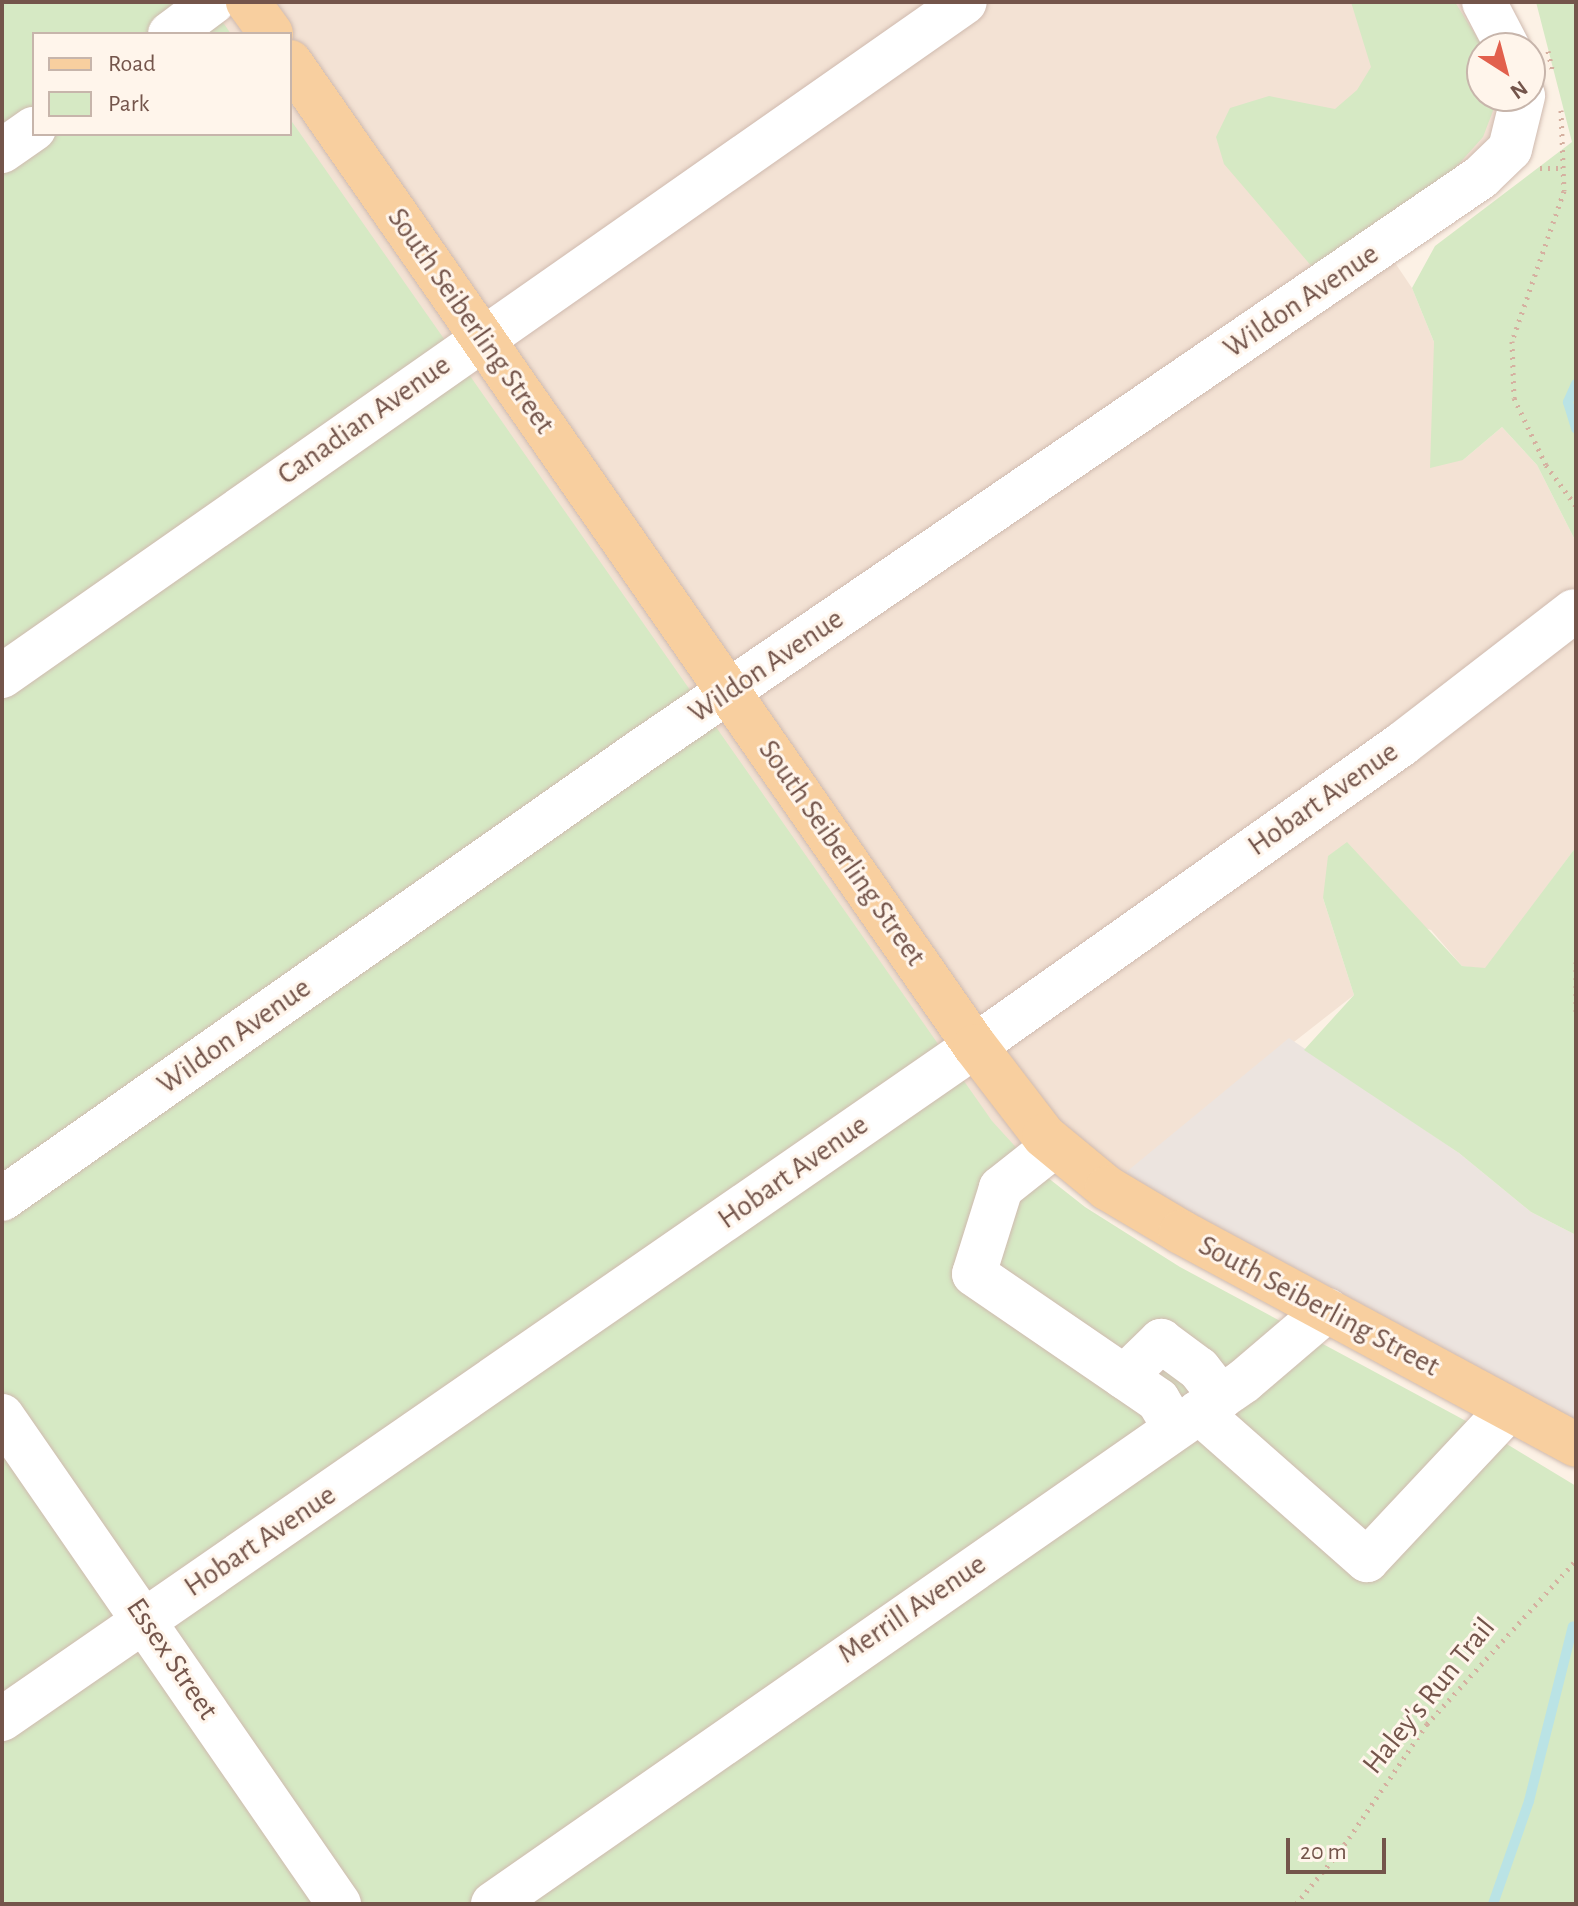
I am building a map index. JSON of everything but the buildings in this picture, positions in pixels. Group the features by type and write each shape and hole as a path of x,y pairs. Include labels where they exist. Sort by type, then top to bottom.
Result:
{"main road":[{"path":"248,2 270,32"},
{"name":"South Seiberling Street","path":"292,65 975,1046 1054,1146 1119,1195 1576,1445"}],"street":[{"path":"173,32 213,2"},
{"name":"Canadian Avenue","path":"2,676 965,2"},
{"path":"1484,2 1500,32"},
{"name":"Wildon Avenue","path":"2,1199 730,691 1481,177 1510,149 1520,112"},
{"path":"2,151 32,130"},
{"name":"Hobart Avenue","path":"2,1719 975,1046 1402,744 1574,611"},
{"path":"1054,1146 1001,1188 974,1274 1124,1377 1161,1341 1199,1369 1198,1412 1367,1560 1509,1409"},
{"name":"Merrill Avenue","path":"493,1904 1198,1412 1327,1310"},
{"name":"Essex Street","path":"2,1416 146,1618 339,1904"}],"path":[{"path":"1564,191 1512,341 1514,398 1546,465 1576,506"},
{"path":"1576,962 1576,1015"},
{"name":"Haley's Run Trail","path":"1296,1904 1340,1851 1427,1724 1576,1560"}],"shaded area":[{"path":"2,2 1484,2 1500,32 1466,32 1466,112 1520,112 1517,126 1383,245 1412,288 1434,342 1463,460 1502,427 1537,465 1576,542 1576,847 1486,969 1462,966 1431,930 1323,898 1354,995 1107,1188 1045,1136 2,1904"},
{"path":"1289,1038 1459,1153 1531,1212 1576,1235 1576,1428 1119,1178"}],"green space":[{"path":"2,2 209,2 230,32 32,32 32,136 292,136 292,122 992,1121 1033,1166 1085,1207 1180,1267 1492,1435 1576,1486 1576,1904 2,1904"},
{"path":"1351,2 1455,2 1474,32 1466,32 1466,112 1493,112 1483,137 1448,176 1313,268 1224,164 1216,137 1230,108 1269,96 1335,109 1357,90 1371,67"},
{"path":"1536,2 1576,2 1576,542 1537,465 1502,427 1463,460 1430,468 1434,342 1412,288 1435,246 1572,142"},
{"path":"1347,842 1462,966 1485,968 1576,847 1576,1235 1531,1212 1459,1153 1304,1050 1354,995 1323,898 1328,856"}],"waterway":[{"path":"1576,384 1568,402 1576,429"},
{"path":"1493,1904 1529,1801 1573,1626"}]}
